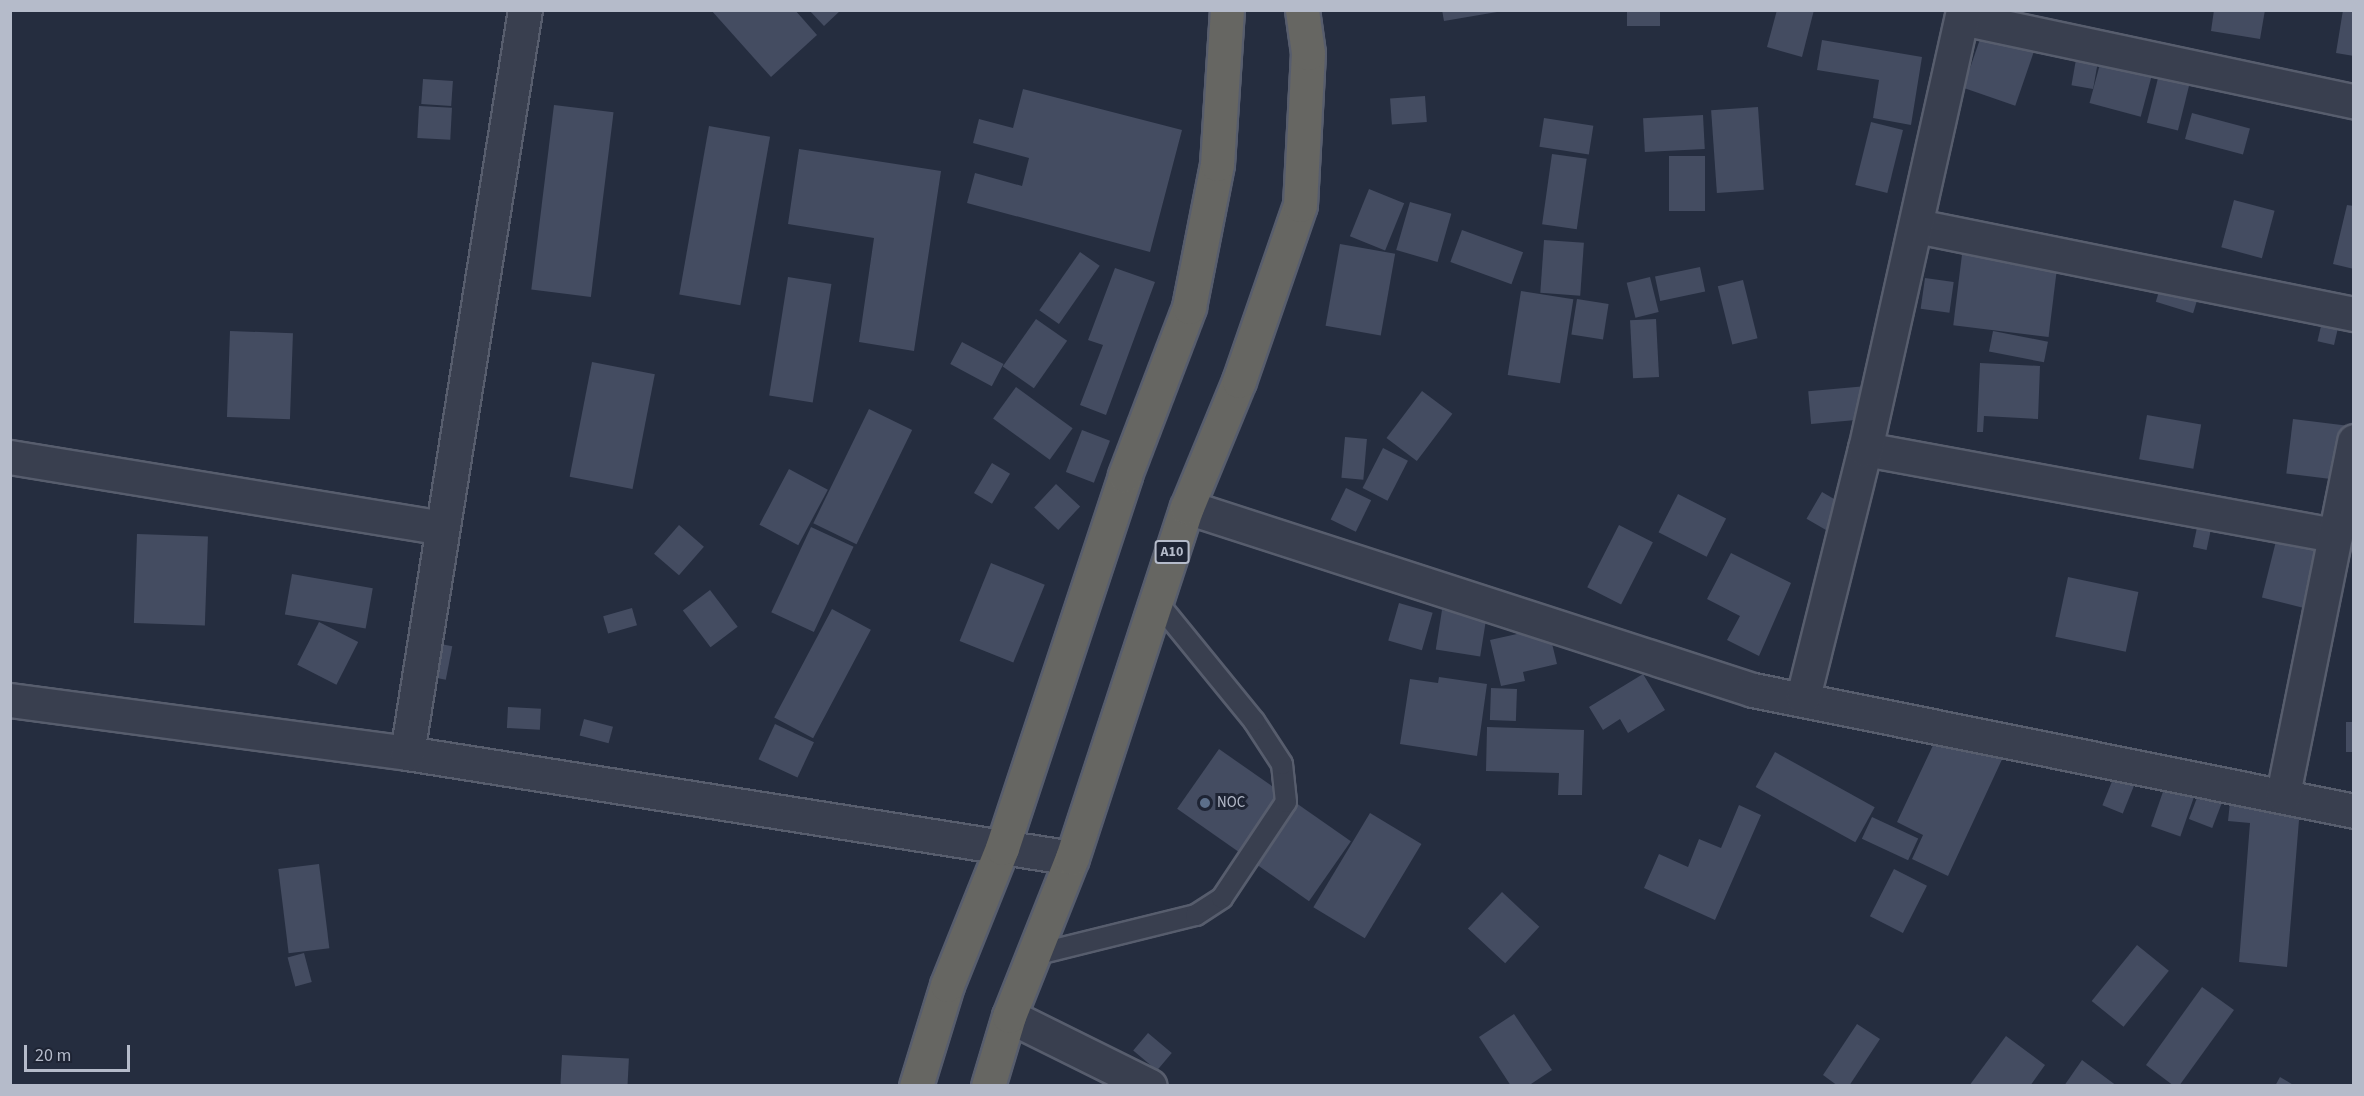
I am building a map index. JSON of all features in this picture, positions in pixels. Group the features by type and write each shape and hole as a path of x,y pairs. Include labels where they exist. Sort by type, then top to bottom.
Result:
{"highway":[{"path":"916,1086 947,985 1002,848 1125,475 1189,307 1217,164 1227,10"},
{"name":"A10","path":"988,1086 1009,1017 1072,858 1187,507 1239,381 1300,205 1308,52 1302,10"}],"street":[{"path":"407,753 525,10"},
{"path":"1803,697 1917,226 1962,14 2354,101"},
{"path":"1917,226 2354,314"},
{"path":"2283,794 2340,546 2354,441"},
{"path":"1865,448 2340,546"},
{"path":"10,457 442,528"},
{"path":"1187,507 1753,690 1803,697 2283,794 2354,811"},
{"path":"10,700 407,753 1072,858"},
{"path":"1009,1017 1150,1086"}],"lane":[{"path":"1034,955 1196,915 1222,898 1286,802 1282,764 1254,721 1156,601"}],"building":[{"path":"711,10 795,10 817,35 771,77"},
{"path":"809,10 841,10 824,26"},
{"path":"1442,10 1497,10 1497,12 1444,21"},
{"path":"1627,10 1660,10 1660,26 1627,26"},
{"path":"1777,10 1814,10 1802,57 1767,47"},
{"path":"2214,10 2265,10 2260,39 2211,31"},
{"path":"2343,10 2354,10 2354,56 2336,53"},
{"path":"1988,16 2040,34 2015,106 1963,88"},
{"path":"2081,31 2103,35 2093,89 2071,85"},
{"path":"1822,40 1922,57 1911,125 1873,118 1879,80 1817,70"},
{"path":"2166,46 2197,54 2178,130 2147,123"},
{"path":"2104,49 2155,63 2141,117 2090,103"},
{"path":"423,79 453,81 451,106 421,104"},
{"path":"1023,89 1182,130 1150,252 967,203 975,173 1022,186 1029,158 973,143 979,119 1013,128"},
{"path":"1425,96 1427,122 1392,124 1390,98"},
{"path":"554,105 614,112 591,297 531,290"},
{"path":"419,106 452,108 450,140 417,138"},
{"path":"1758,107 1764,190 1717,193 1711,110"},
{"path":"2192,113 2250,129 2243,155 2185,139"},
{"path":"1703,115 1705,149 1645,152 1643,118"},
{"path":"1544,118 1593,126 1589,154 1539,147"},
{"path":"1871,122 1903,130 1887,193 1855,185"},
{"path":"709,126 770,137 740,305 679,294"},
{"path":"799,149 941,171 914,351 859,342 874,238 788,224"},
{"path":"1552,154 1587,159 1577,229 1542,224"},
{"path":"1669,156 1705,156 1705,211 1669,211"},
{"path":"1369,189 1404,203 1385,251 1350,236"},
{"path":"2234,200 2275,211 2262,258 2221,247"},
{"path":"1410,202 1451,214 1438,262 1396,250"},
{"path":"2347,205 2354,206 2354,269 2333,264"},
{"path":"1462,230 1523,252 1511,284 1450,262"},
{"path":"1964,238 2059,250 2049,337 1953,325"},
{"path":"1544,240 1584,243 1580,296 1540,293"},
{"path":"1340,244 1395,254 1381,335 1326,326"},
{"path":"1080,252 1100,266 1059,324 1039,310"},
{"path":"1700,267 1705,291 1660,301 1655,277"},
{"path":"1115,268 1155,282 1106,415 1080,405 1103,345 1088,340"},
{"path":"2164,275 2201,286 2193,313 2156,302"},
{"path":"788,277 831,284 813,402 769,396"},
{"path":"1650,277 1659,312 1635,318 1627,283"},
{"path":"1925,278 1954,282 1949,313 1921,309"},
{"path":"1743,280 1758,338 1732,345 1718,286"},
{"path":"1521,291 1573,299 1560,383 1508,375"},
{"path":"1577,299 1609,304 1603,340 1571,335"},
{"path":"2324,313 2341,317 2334,345 2317,341"},
{"path":"1036,319 1067,341 1034,388 1003,367"},
{"path":"1656,319 1659,377 1633,378 1630,320"},
{"path":"230,331 293,333 290,419 227,417"},
{"path":"1993,331 2048,342 2044,362 1989,352"},
{"path":"962,342 1003,364 992,386 950,364"},
{"path":"592,362 655,374 632,489 570,477"},
{"path":"1980,363 2040,366 2038,419 1984,416 1983,432 1977,432"},
{"path":"1867,386 1870,419 1811,424 1808,391"},
{"path":"1016,387 1073,428 1050,460 993,419"},
{"path":"1422,391 1452,414 1417,461 1386,438"},
{"path":"869,409 912,430 856,544 813,523"},
{"path":"2147,415 2201,425 2193,469 2139,459"},
{"path":"2293,419 2348,426 2341,480 2286,474"},
{"path":"1082,430 1110,441 1094,483 1066,472"},
{"path":"1345,437 1367,439 1363,480 1341,478"},
{"path":"1383,448 1408,461 1388,501 1363,488"},
{"path":"992,463 1010,474 992,504 974,493"},
{"path":"789,469 828,490 798,545 759,525"},
{"path":"1056,484 1080,507 1058,530 1034,507"},
{"path":"1346,488 1371,500 1356,532 1331,519"},
{"path":"1822,492 1846,506 1831,533 1806,519"},
{"path":"1678,494 1726,519 1707,557 1658,532"},
{"path":"2202,504 2216,507 2207,550 2193,547"},
{"path":"2282,517 2352,534 2332,615 2262,598"},
{"path":"679,525 704,547 679,575 654,554"},
{"path":"1619,525 1653,542 1621,605 1587,587"},
{"path":"811,527 854,547 814,632 771,612"},
{"path":"137,534 208,536 205,625 134,623"},
{"path":"1731,553 1791,583 1759,656 1727,640 1740,616 1707,599"},
{"path":"991,563 1045,585 1013,663 960,641"},
{"path":"292,574 373,588 366,629 285,614"},
{"path":"2068,577 2138,592 2126,652 2055,637"},
{"path":"710,590 738,627 711,647 683,610"},
{"path":"1399,603 1433,613 1422,650 1388,640"},
{"path":"632,608 637,625 608,634 603,616"},
{"path":"832,609 871,630 813,738 774,718"},
{"path":"1442,610 1486,617 1480,657 1436,650"},
{"path":"319,622 358,642 336,685 297,665"},
{"path":"1548,627 1557,664 1523,672 1525,681 1501,686 1490,640"},
{"path":"415,639 452,646 446,680 409,672"},
{"path":"1643,674 1665,710 1628,733 1620,719 1603,730 1589,707"},
{"path":"1439,677 1487,684 1477,756 1400,744 1410,679 1438,683"},
{"path":"1491,688 1517,689 1516,721 1490,720"},
{"path":"508,707 541,709 540,730 507,728"},
{"path":"584,719 613,727 609,743 580,735"},
{"path":"2346,722 2354,722 2354,752 2346,752"},
{"path":"775,724 814,742 797,778 759,759"},
{"path":"1943,724 2005,753 1948,876 1912,859 1923,835 1897,822"},
{"path":"1487,727 1584,730 1582,795 1558,795 1559,773 1486,771"},
{"path":"1219,749 1351,841 1309,901 1177,809"},
{"path":"1775,752 1875,807 1855,842 1756,787"},
{"path":"2117,769 2137,777 2123,813 2102,805"},
{"path":"2167,780 2196,790 2180,836 2151,826"},
{"path":"2200,790 2223,799 2212,828 2189,819"},
{"path":"2230,802 2300,808 2287,967 2239,962 2250,823 2228,821"},
{"path":"1739,805 1761,815 1715,920 1644,888 1659,854 1688,867 1699,839 1721,848"},
{"path":"1370,813 1421,844 1365,938 1313,907"},
{"path":"1872,817 1918,839 1908,860 1862,839"},
{"path":"319,864 329,948 289,953 278,869"},
{"path":"1894,869 1927,886 1903,933 1870,916"},
{"path":"1502,892 1539,927 1505,963 1468,929"},
{"path":"2137,945 2169,971 2124,1027 2092,1001"},
{"path":"304,953 312,982 295,986 288,957"},
{"path":"2202,987 2234,1010 2179,1086 2174,1086 2146,1065"},
{"path":"1514,1014 1552,1070 1528,1086 1511,1086 1479,1037"},
{"path":"1857,1024 1880,1039 1849,1086 1838,1086 1823,1075"},
{"path":"1148,1033 1172,1053 1157,1071 1133,1051"},
{"path":"2006,1036 2045,1065 2030,1086 1969,1086"},
{"path":"562,1055 629,1059 627,1086 560,1086"},
{"path":"2082,1060 2117,1086 2064,1086"},
{"path":"2280,1077 2295,1086 2275,1086"}],"place":[{"name":"NOC","path":"1205,803"}]}
